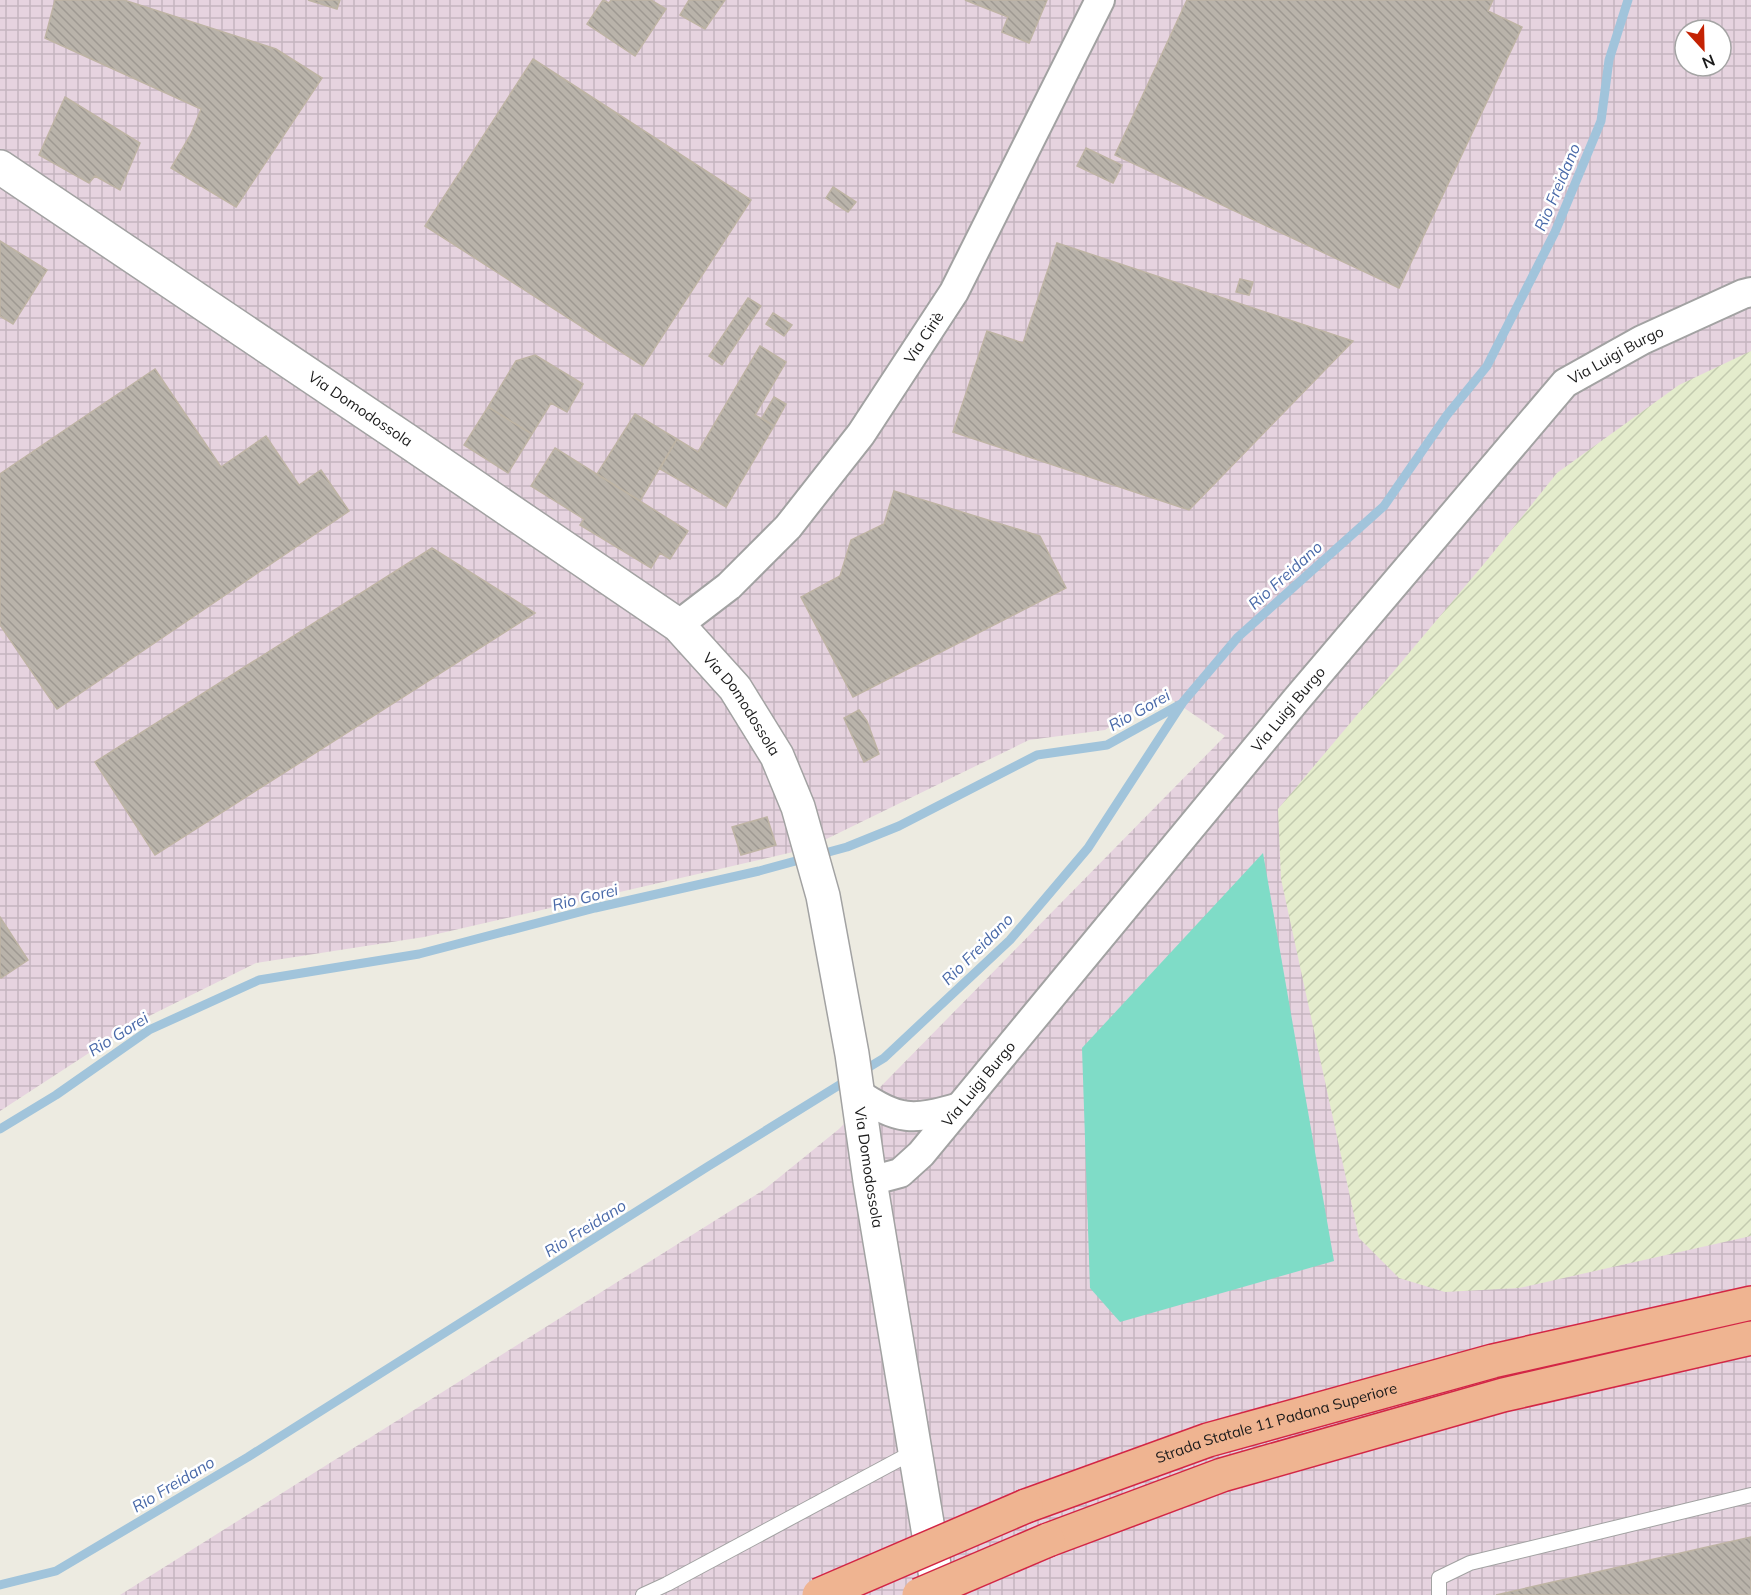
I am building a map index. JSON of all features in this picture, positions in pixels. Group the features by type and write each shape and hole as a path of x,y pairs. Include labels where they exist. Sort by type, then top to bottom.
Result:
{"highway":[{"name":"Strada Statale 11 Padana Superiore","path":"819,1595 1026,1506 1208,1440 1493,1361 1751,1303"},
{"path":"919,1595 1048,1540 1222,1475 1503,1395 1751,1338"}],"street":[{"name":"Via Ciriè","path":"678,625 729,586 788,527 861,434 954,292 1100,0"},
{"name":"Via Domodossola","path":"0,167 400,435 678,625 735,688 777,756 798,807 820,881 852,1054 870,1181 939,1595"},
{"name":"Via Luigi Burgo","path":"870,1181 900,1173 911,1164 1296,700 1566,383 1642,340 1751,292"},
{"path":"857,1090 885,1111 903,1117 929,1116 960,1107"}],"lane":[{"path":"643,1595 915,1451"},
{"path":"1439,1595 1439,1578 1470,1563 1751,1495"},
{"path":"651,1595 667,1584"}],"shaded area":[{"path":"0,0 1751,0 1751,1595 120,1595 765,1189 839,1129 1225,736 1161,692 1105,730 1029,740 806,849 424,937 256,963 135,1023 0,1111"},
{"path":"1263,853 1334,1261 1120,1322 1090,1288 1082,1048"}],"green space":[{"path":"1751,351 1751,1236 1519,1288 1445,1292 1399,1278 1359,1238 1281,879 1278,809 1488,559 1557,473 1679,385"}],"building":[{"path":"55,0 124,0 276,49 322,78 236,207 171,168 191,134 201,109 45,38"},
{"path":"308,0 340,0 337,9"},
{"path":"603,0 609,3 611,0 651,0 666,9 635,56 587,24"},
{"path":"689,0 725,0 705,29 680,15"},
{"path":"965,0 1047,0 1029,43 1002,32 1008,17"},
{"path":"1187,0 1493,0 1488,11 1522,27 1399,288 1115,155"},
{"path":"533,59 751,200 643,366 425,226"},
{"path":"65,97 140,143 120,190 95,176 89,183 39,155"},
{"path":"1086,148 1122,165 1113,183 1077,166"},
{"path":"833,187 856,202 848,212 826,198"},
{"path":"0,241 47,270 13,324 0,316"},
{"path":"1057,243 1353,341 1189,510 953,432 987,331 1023,343"},
{"path":"1240,279 1253,282 1249,295 1236,292"},
{"path":"748,298 761,306 722,365 709,356"},
{"path":"773,313 792,325 784,336 766,324"},
{"path":"760,346 786,362 755,415 774,426 726,507 660,469 677,439 698,452"},
{"path":"535,355 583,384 567,412 551,403 532,434 488,407 516,361"},
{"path":"155,369 221,467 266,436 299,485 321,470 349,511 57,709 0,625 0,474"},
{"path":"774,397 786,404 774,426 762,418"},
{"path":"488,407 532,434 508,473 464,445"},
{"path":"635,414 677,439 640,501 597,474"},
{"path":"555,448 688,531 670,559 660,553 651,568 580,525 584,519 531,486"},
{"path":"894,491 1040,536 1066,588 853,697 801,597 840,576 851,540 884,524"},
{"path":"432,548 535,613 155,855 95,762"},
{"path":"859,710 867,721 879,754 864,762 844,718"},
{"path":"767,817 776,845 741,855 732,827"},
{"path":"0,917 28,960 1,978 0,977"},
{"path":"1751,1537 1751,1595 1496,1595"}],"waterway":[{"name":"Rio Freidano","path":"861,1072 884,1058 1010,940 1088,848 1183,702 1238,637 1384,506 1447,415 1487,366 1555,232 1601,121 1609,60 1628,0"},
{"name":"Rio Gorei","path":"0,1129 56,1095 149,1030 259,980 419,954 595,908 759,871 847,847 899,826 1037,755 1107,745 1181,704"},
{"name":"Rio Freidano","path":"0,1585 56,1571 248,1457 849,1079"}]}
